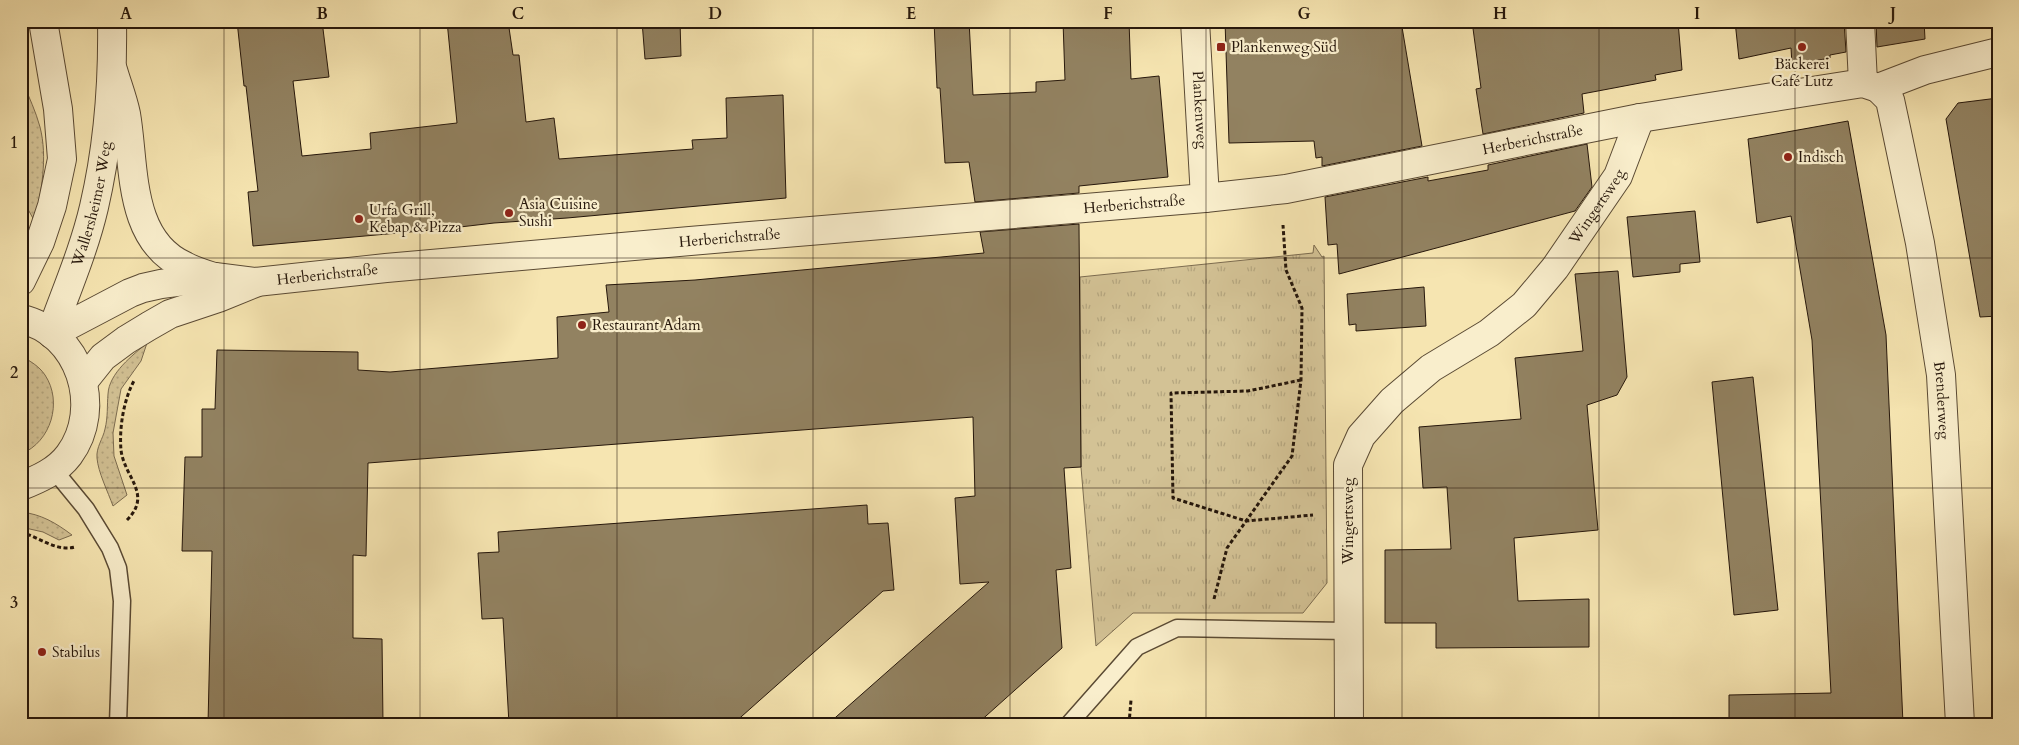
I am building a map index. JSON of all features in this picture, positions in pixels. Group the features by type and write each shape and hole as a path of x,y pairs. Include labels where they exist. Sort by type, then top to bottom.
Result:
{"street":[{"path":"21,281 40,242 52,206 62,159 58,109 43,21"},
{"name":"Wallersheimer Weg","path":"51,334 80,256 94,207 104,158 113,70 112,21"},
{"name":"Plankenweg","path":"1195,21 1205,198"},
{"path":"1860,21 1870,85"},
{"name":"Herberichstraße","path":"51,334 144,288 161,284 215,278 256,282 386,268 1205,198 1282,189 1640,118 1870,85 1998,52"},
{"name":"Wallersheimer Weg","path":"113,70 126,113 136,198 142,217 162,249 183,266 215,278"},
{"name":"Brenderweg","path":"1870,85 1890,100 1920,244 1941,375 1960,724"},
{"name":"Wingertsweg","path":"1349,724 1348,465 1361,436 1392,401 1431,368 1489,333 1524,305 1555,268 1618,176 1640,118"},
{"name":"Herberichstraße","path":"83,382 104,358 126,340 149,326 170,314 218,298 256,282"},
{"path":"21,319 29,321 51,334 67,348 76,363 83,382 86,407 81,434 69,456 54,470 21,486"}],"lane":[{"path":"54,470 86,509 110,548 121,581 118,724"},
{"path":"1069,724 1137,647 1177,628 1348,631"}],"path":[{"path":"1206,629 1227,548 1292,456 1301,380 1302,308 1286,270 1282,189"},
{"path":"1301,380 1248,391 1172,393 1173,498 1246,521 1307,516 1349,506"}],"green space":[{"path":"23,83 38,121 42,139 44,163 35,222 24,202 28,158"},
{"path":"1314,245 1322,257 1324,256 1327,583 1303,613 1133,613 1096,646 1081,467 1080,277 1313,253"},
{"path":"147,343 141,361 121,389 113,433 114,456 127,495 113,506 101,476 97,458 106,425 109,386 123,365"},
{"path":"21,356 37,366 45,375 53,397 53,409 47,431 31,448 21,454"},
{"path":"21,512 48,520 72,535 59,540 43,532 21,527"}],"building":[{"path":"237,21 322,21 329,77 293,81 302,156 371,149 370,133 457,123 447,21 508,21 513,55 519,55 526,122 554,118 559,159 693,149 692,140 727,138 726,98 783,95 786,198 253,246 248,192 258,191"},
{"path":"642,21 680,21 681,56 645,59"},
{"path":"934,21 969,21 973,95 1036,92 1036,82 1065,80 1063,21 1129,21 1131,79 1159,76 1168,177 1079,186 1079,193 975,202 969,162 945,163 940,88 937,88"},
{"path":"1225,21 1401,21 1422,146 1322,166 1322,157 1316,158 1314,141 1229,143"},
{"path":"1472,21 1560,21 1560,26 1596,21 1678,21 1682,70 1655,75 1656,80 1582,94 1584,113 1483,134 1476,89 1481,88"},
{"path":"1735,21 1844,21 1846,52 1830,55 1830,58 1792,65 1791,48 1739,59"},
{"path":"1876,21 1924,21 1925,39 1877,47"},
{"path":"1998,98 1998,316 1980,317 1946,119 1958,103"},
{"path":"1848,121 1886,335 1903,724 1729,724 1729,695 1831,693 1812,340 1791,216 1757,223 1748,139"},
{"path":"1587,144 1592,187 1575,211 1339,274 1337,244 1328,245 1325,197 1428,177 1428,181 1488,170 1488,165"},
{"path":"1695,211 1700,262 1680,264 1680,272 1633,277 1627,217"},
{"path":"1079,224 1081,467 1064,468 1071,568 1056,570 1062,648 977,724 828,724 989,582 960,584 955,498 975,496 973,417 368,463 366,556 353,555 353,638 382,639 383,724 208,724 212,551 182,551 185,457 202,457 202,409 215,409 217,350 358,352 358,370 390,372 558,358 557,317 609,312 606,285 695,280 984,253 980,232"},
{"path":"1618,271 1627,377 1617,395 1587,405 1598,530 1514,538 1518,601 1589,599 1589,647 1436,648 1436,623 1385,623 1385,550 1451,549 1447,487 1423,488 1419,427 1521,419 1515,358 1583,351 1575,274"},
{"path":"1424,287 1426,326 1356,331 1356,324 1349,325 1347,294"},
{"path":"1753,377 1778,610 1734,615 1712,382"},
{"path":"867,505 868,524 888,523 894,590 883,591 733,724 509,724 503,618 482,619 478,553 499,552 498,532"}],"place":[{"name":"Plankenweg Süd","path":"1221,47"},
{"name":"Bäckerei Café Lutz","path":"1802,47"},
{"name":"Indisch","path":"1788,157"},
{"name":"Asia Cuisine Sushi","path":"509,213"},
{"name":"Urfa Grill, Kebap & Pizza","path":"359,219"},
{"name":"Restaurant Adam","path":"582,325"},
{"name":"Stabilus","path":"42,652"}]}
